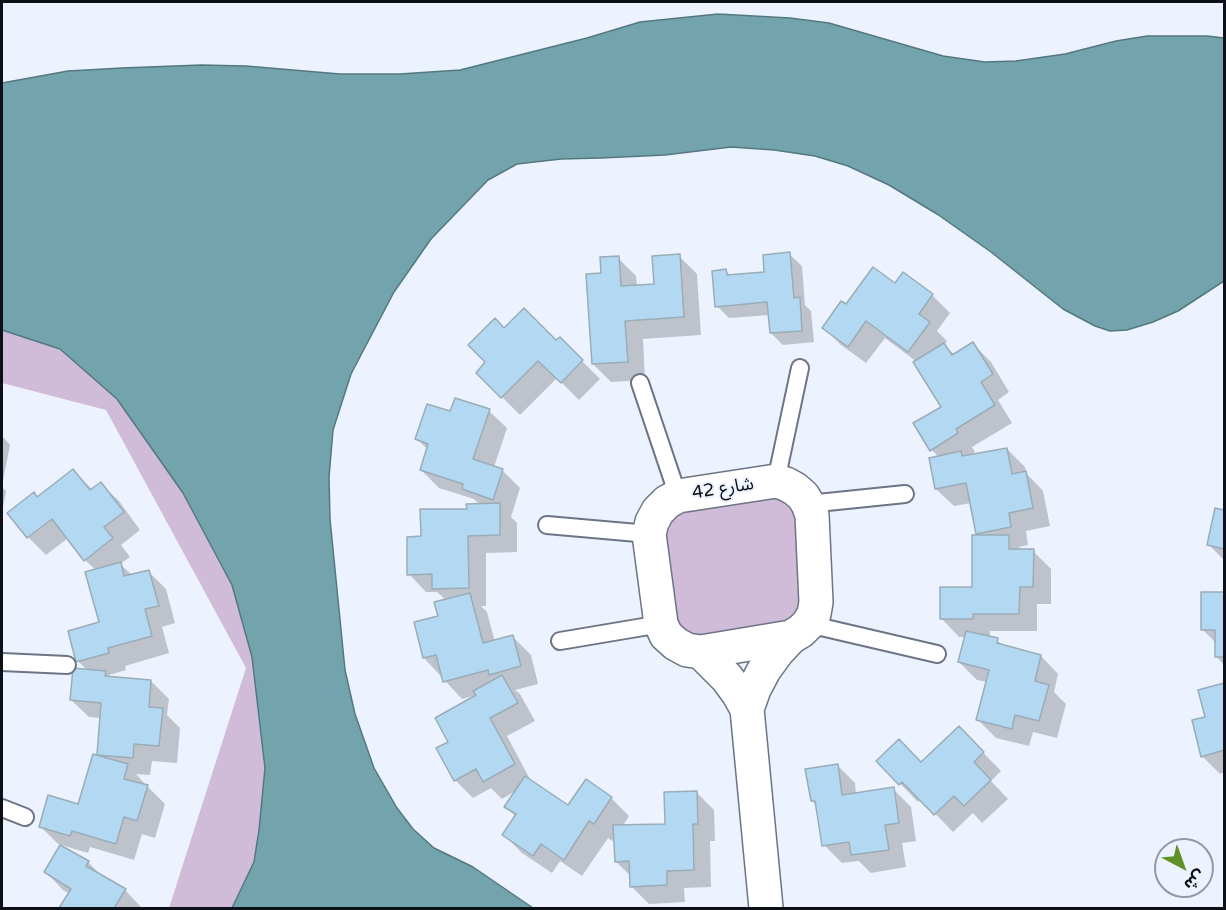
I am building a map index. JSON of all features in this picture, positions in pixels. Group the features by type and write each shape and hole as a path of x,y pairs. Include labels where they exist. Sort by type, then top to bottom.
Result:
{"street":[{"name":"شارع 42","path":"649,534 658,511 678,496 776,481 795,489 808,504"},
{"path":"747,709 764,670 777,652 814,614 816,603 812,514 808,504"},
{"path":"649,534 661,624 666,635 676,644 687,650 701,652 800,630"},
{"path":"701,652 727,678 747,709 766,909"}],"lane":[{"path":"776,481 800,368"},
{"path":"640,383 678,496"},
{"path":"808,504 905,494"},
{"path":"548,525 649,534"},
{"path":"560,641 661,624"},
{"path":"800,630 937,654"},
{"path":"2,662 67,665"},
{"path":"2,808 25,817"}],"shaded area":[{"path":"2,330 60,349 117,399 183,493 232,585 252,657 265,768 254,862 232,908 169,908 246,668 106,410 2,383"},
{"path":"774,496 785,500 793,508 796,521 804,600 794,623 697,636 686,634 677,626 665,531 676,511"}],"water":[{"path":"718,14 790,18 829,23 943,56 985,62 1016,61 1065,54 1147,36 1224,38 1224,281 1178,311 1153,322 1127,330 1110,331 1095,326 1063,309 991,252 937,214 889,185 848,166 815,156 774,150 731,147 665,155 561,159 517,164 488,180 431,239 394,292 351,374 333,430 329,477 330,519 345,670 355,714 374,768 397,808 413,829 434,848 473,867 533,908 232,908 254,862 265,768 252,657 232,585 183,493 117,399 60,349 2,330 2,83 68,71 201,65 246,66 340,74 400,74 460,70 587,38 640,22"}],"building":[{"path":"790,252 794,298 800,297 802,331 770,333 767,302 715,307 712,271 726,269 727,275 764,272 763,255"},
{"path":"680,254 684,317 625,321 628,362 592,364 586,274 601,273 600,257 619,256 621,286 654,284 652,256"},
{"path":"873,267 895,283 903,272 933,294 919,314 930,322 908,352 866,321 848,347 822,328 841,301 846,304"},
{"path":"524,308 556,340 560,337 583,360 561,383 538,361 501,398 476,373 485,362 468,345 495,318 504,328"},
{"path":"973,342 993,374 981,382 995,405 956,429 958,433 930,451 913,423 941,407 913,362 944,343 952,355"},
{"path":"455,398 490,409 473,459 503,469 493,500 462,489 463,484 420,470 428,444 415,439 427,404 450,411"},
{"path":"1007,448 1012,474 1026,471 1033,508 1009,513 1011,527 976,534 966,483 935,489 929,458 961,451 962,456"},
{"path":"73,469 90,490 101,482 124,512 104,527 113,538 84,561 52,519 27,538 7,513 34,492 37,497"},
{"path":"500,503 500,535 468,536 469,588 432,589 432,574 407,575 407,537 421,536 420,509 467,509 466,504"},
{"path":"1215,508 1224,510 1224,549 1207,545"},
{"path":"972,535 1009,535 1009,549 1034,549 1033,587 1020,587 1019,614 973,614 973,619 940,619 940,587 972,587"},
{"path":"121,562 124,576 149,570 159,606 145,609 152,636 108,648 109,653 76,662 68,631 99,622 85,572"},
{"path":"1201,592 1224,592 1224,657 1215,657 1215,630 1201,630"},
{"path":"470,593 483,643 513,635 521,666 489,675 488,670 443,682 436,655 423,658 414,622 438,616 434,602"},
{"path":"966,631 998,638 997,643 1041,655 1035,681 1049,685 1039,721 1015,715 1012,729 976,720 989,670 958,662"},
{"path":"73,668 106,671 105,676 151,680 149,707 163,708 159,746 134,744 133,758 97,755 101,703 70,700"},
{"path":"502,675 518,703 490,718 515,764 483,782 476,769 454,781 436,748 448,742 435,718 476,695 473,691"},
{"path":"1224,683 1224,750 1201,757 1192,720 1205,717 1198,690"},
{"path":"959,726 984,752 974,762 991,780 964,806 954,796 934,815 902,782 899,785 876,761 899,739 921,762"},
{"path":"93,754 128,764 124,779 148,785 137,821 124,817 116,844 72,831 70,836 39,827 48,795 78,804"},
{"path":"838,764 842,795 894,787 899,823 885,825 889,850 851,855 849,842 822,846 815,801 811,801 805,769"},
{"path":"525,776 568,805 586,779 612,797 594,824 589,821 564,860 541,844 533,856 502,835 516,814 504,807"},
{"path":"697,791 698,824 693,824 694,870 667,871 667,885 630,887 629,861 615,862 613,825 665,824 664,792"},
{"path":"60,845 89,861 86,866 126,889 114,908 59,908 71,889 44,872"}]}
